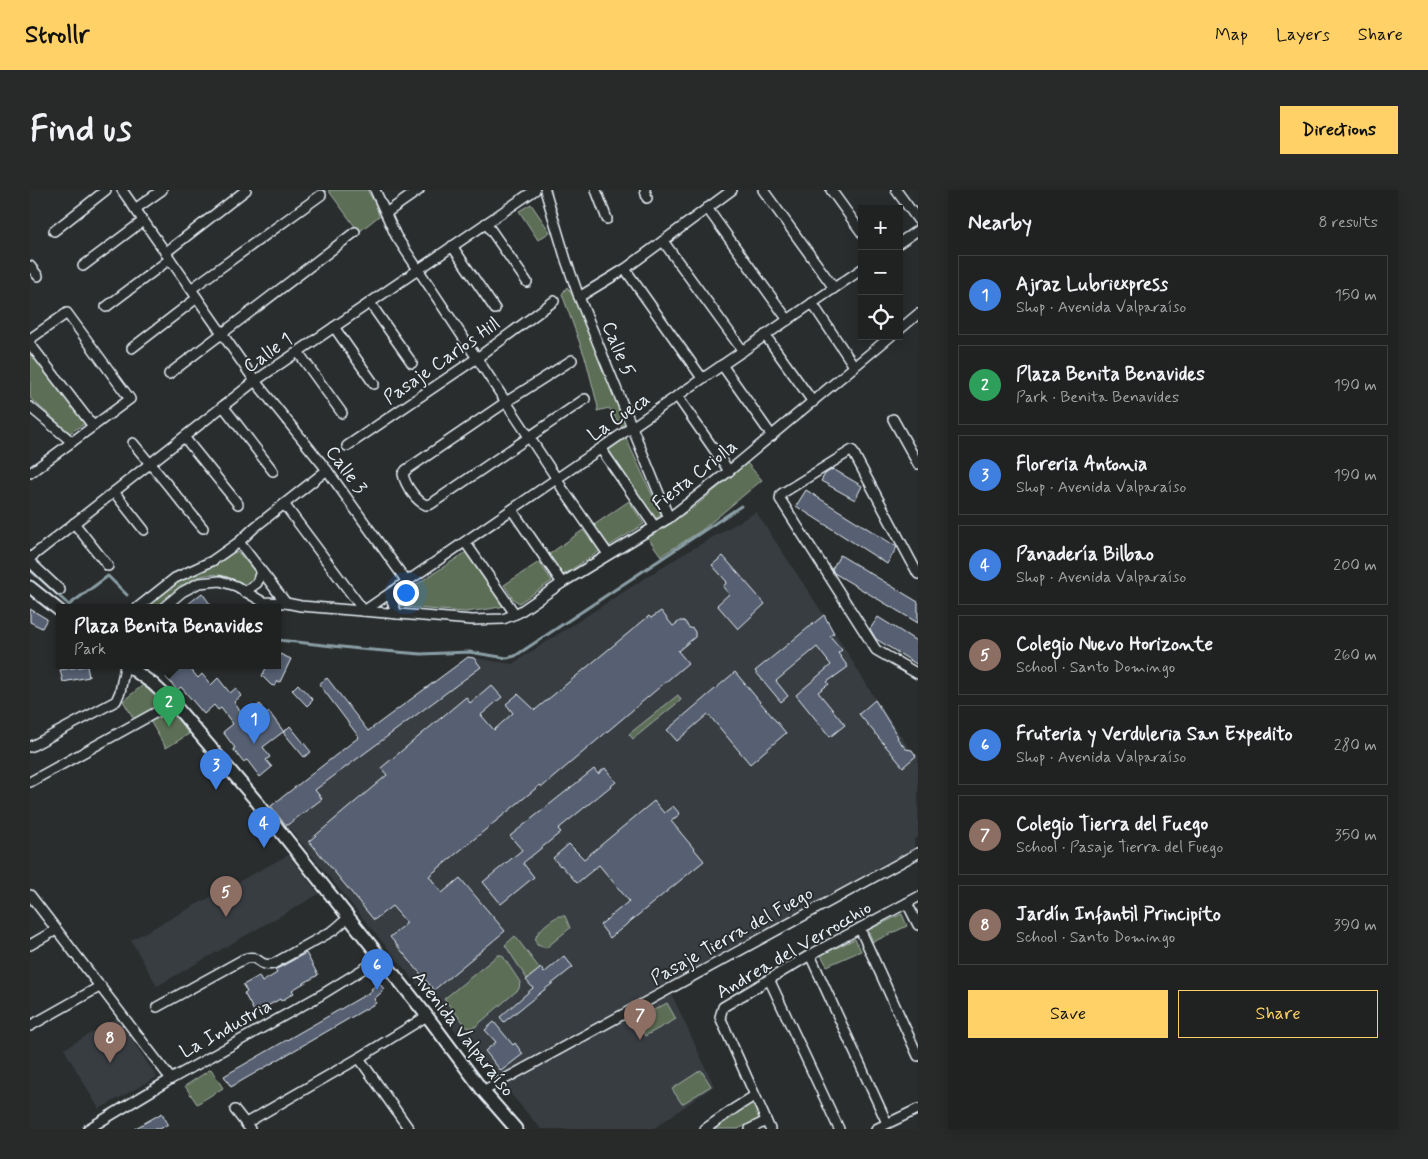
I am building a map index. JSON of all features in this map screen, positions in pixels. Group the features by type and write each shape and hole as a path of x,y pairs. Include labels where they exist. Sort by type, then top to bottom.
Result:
{"main road":[{"path":"30,586 56,608"},
{"name":"Avenida Valparaíso","path":"131,669 174,703 257,802 483,1091 516,1129"}],"street":[{"path":"54,231 106,190"},
{"name":"Calle 3","path":"122,190 255,381 327,470 407,582"},
{"path":"135,209 162,190"},
{"path":"106,307 246,190"},
{"path":"374,190 396,236 562,488 608,554"},
{"path":"386,213 419,190"},
{"name":"Calle 1","path":"30,558 255,381 535,190"},
{"name":"Calle 5","path":"545,190 579,297 669,518"},
{"path":"596,190 607,219"},
{"path":"579,297 625,269 732,190"},
{"path":"763,190 834,288"},
{"path":"830,190 858,228"},
{"path":"896,190 918,220"},
{"path":"191,290 321,195"},
{"path":"707,208 788,320"},
{"path":"83,266 143,221"},
{"path":"486,224 527,282"},
{"path":"903,240 918,230"},
{"path":"169,374 355,232"},
{"path":"663,240 743,351"},
{"path":"452,246 495,309"},
{"path":"30,266 38,276"},
{"path":"625,269 702,378"},
{"name":"La Cueca","path":"364,611 834,288 858,275"},
{"path":"132,348 197,298"},
{"name":"Pasaje Carlos Hill","path":"347,446 477,358 554,301"},
{"path":"370,303 412,363"},
{"path":"812,303 854,366"},
{"path":"30,339 67,313 130,399 30,473"},
{"path":"903,327 918,314"},
{"path":"334,327 374,384"},
{"path":"765,335 813,402"},
{"name":"Fiesta Criolla","path":"397,614 472,620 503,619 515,614 608,554 669,518 772,436 886,340"},
{"path":"30,344 93,426"},
{"path":"298,352 342,414"},
{"path":"572,360 406,470 404,474 405,481 420,502 426,505 431,504 529,436 585,400"},
{"path":"722,365 772,436"},
{"path":"677,396 729,471"},
{"path":"224,406 273,471"},
{"path":"30,407 72,442"},
{"path":"894,419 918,464"},
{"path":"184,437 238,504"},
{"path":"133,443 202,528"},
{"path":"601,449 655,527"},
{"path":"918,574 852,450 781,494 780,498 876,650 918,674"},
{"path":"143,604 175,578 212,561 240,542 255,527 327,470"},
{"path":"114,492 144,530"},
{"path":"284,504 364,611"},
{"path":"512,510 562,583"},
{"path":"74,523 108,566"},
{"path":"240,542 286,603"},
{"path":"465,542 515,614"},
{"path":"30,562 60,590"},
{"path":"244,592 257,583 261,571"},
{"path":"168,604 182,592 199,583 220,581 236,586 263,602 397,614 392,601 394,591"},
{"path":"30,747 116,701 126,669"},
{"path":"30,782 174,703"},
{"name":"Pasaje Tierra del Fuego","path":"483,1091 918,853"},
{"path":"30,895 171,1079"},
{"name":"Andrea del Verrocchio","path":"768,1125 720,1017 724,1005 810,955 918,897"},
{"path":"908,903 918,925"},
{"path":"157,1008 244,959 252,957 262,964 273,964 334,930 348,918"},
{"path":"860,929 918,1056"},
{"path":"30,945 56,930"},
{"path":"810,955 888,1123"},
{"name":"La Industria","path":"88,1129 171,1079 321,996 380,958"},
{"path":"769,979 838,1129"},
{"path":"30,1026 101,986"},
{"path":"235,1110 248,1126 426,1016"},
{"path":"359,1058 410,1129"},
{"path":"705,1129 754,1096"},
{"path":"876,1129 918,1109"},
{"path":"750,1129 768,1125"}],"shaded area":[{"path":"756,512 824,615 873,695 906,744 918,757 918,837 914,839 914,849 496,1077 471,1050 271,806 468,657 512,664 667,564"},
{"path":"288,855 319,894 157,986 131,940"},
{"path":"672,995 714,1086 653,1129 541,1129 503,1085"},
{"path":"117,1018 157,1077 99,1109 64,1049"}],"green space":[{"path":"328,190 367,190 376,205 379,216 359,232"},
{"path":"531,204 550,232 538,240 519,211"},
{"path":"567,287 575,299 626,424 621,426 609,408 597,411 598,407 586,360 562,294"},
{"path":"30,349 87,422 70,433 30,398"},
{"path":"626,438 661,514 654,520 609,450"},
{"path":"747,463 762,480 702,530 661,556 648,538 697,505"},
{"path":"629,501 644,524 609,546 594,525"},
{"path":"583,530 600,551 563,575 548,555"},
{"path":"468,551 505,606 465,612 404,607 396,602 397,597"},
{"path":"232,553 239,553 256,573 254,581 247,588 221,575 204,575 183,585 159,604 150,604 178,582 201,569 215,566"},
{"path":"539,562 552,581 519,603 513,599 504,585"},
{"path":"143,685 163,703 134,719 123,701"},
{"path":"678,695 681,700 633,739 629,734"},
{"path":"171,711 189,734 166,748 150,721"},
{"path":"902,914 907,926 873,942 868,930"},
{"path":"565,916 570,928 546,948 537,945 537,934 551,920"},
{"path":"515,936 540,969 527,979 505,945"},
{"path":"855,939 861,951 827,966 821,955"},
{"path":"498,955 502,955 520,982 519,989 475,1027 468,1028 444,999"},
{"path":"667,1003 676,1019 645,1036 637,1019"},
{"path":"211,1069 223,1088 197,1104 185,1086"},
{"path":"701,1070 711,1086 682,1104 672,1089"},
{"path":"752,1101 760,1118 738,1129 711,1129"}],"building":[{"path":"833,469 862,486 855,500 821,481 825,474"},
{"path":"806,490 897,547 887,564 796,506"},
{"path":"840,555 918,602 918,623 834,573 832,569"},
{"path":"723,556 765,604 738,629 717,605 729,594 723,587 727,582 712,565"},
{"path":"202,593 210,604 188,604"},
{"path":"30,609 47,619 42,628 30,622"},
{"path":"661,611 673,626 680,621 684,621 695,632 695,637 678,651 688,663 542,787 540,785 429,876 442,893 460,878 505,931 434,990 390,937 407,923 392,906 374,920 309,841 387,775 381,768 466,697 470,703 491,685 502,697 481,715 494,730 513,713 506,704 518,694 535,710 649,616 651,618"},
{"path":"824,615 834,633 830,636 842,650 838,653 848,667 827,682 829,684 818,692 845,725 830,737 796,695 831,665 817,647 776,681 788,696 781,702 755,671"},
{"path":"878,617 918,642 918,665 876,639 870,629"},
{"path":"281,654 291,659 280,682 278,681 275,686 271,685 262,676 266,669 281,669"},
{"path":"468,657 474,658 481,667 315,790 322,799 286,826 271,806 359,737 319,684 327,678 368,731"},
{"path":"88,669 89,677 63,682 60,670"},
{"path":"175,669 190,669 198,678 202,674 211,685 218,678 230,693 236,688 241,696 234,702 244,717 260,704 264,712 260,720 269,712 284,732 290,726 311,752 304,757 283,732 263,747 270,757 266,760 272,767 260,777 247,760 243,762 223,732 233,724 221,708 218,710 214,705 204,714 181,687 177,690 166,677"},
{"path":"735,672 786,733 750,764 708,714 677,741 667,730"},
{"path":"298,684 313,700 307,706 292,690"},
{"path":"875,700 897,738 906,749 912,750 916,756 903,767 859,714"},
{"path":"605,768 616,782 558,829 561,832 523,863 534,877 501,904 483,882 522,850 510,836 594,769 598,774"},
{"path":"654,801 664,813 673,806 680,814 671,821 704,861 610,938 600,925 629,901 599,865 577,883 553,858 569,844 584,859"},
{"path":"306,953 318,975 292,990 294,993 281,1001 280,999 255,1013 244,993 247,992 243,985 259,976 262,982 277,973 275,970"},
{"path":"564,956 573,967 504,1022 500,1017 533,988 526,980 541,968 544,973"},
{"path":"379,983 384,989 374,999 376,1003 231,1087 224,1076 372,991 371,989"},
{"path":"494,1022 523,1054 501,1071 485,1051 496,1042 485,1030"},
{"path":"162,1113 168,1124 160,1129 134,1129"}],"waterway":[{"path":"281,640 421,654 469,652 507,658 515,656 741,506"},
{"path":"30,570 68,604"},
{"path":"70,604 108,576 127,595"}],"place":[{"name":"Plaza Benita Benavides","path":"169,727"},
{"name":"Ajraz Lubriexpress","path":"254,744"},
{"name":"Floreria Antonia","path":"216,790"},
{"name":"Panadería Bilbao","path":"264,848"},
{"name":"Colegio Nuevo Horizonte","path":"226,917"},
{"name":"Fruteria y Verduleria San Expedito","path":"377,990"},
{"name":"Colegio Tierra del Fuego","path":"640,1040"},
{"name":"Jardín Infantil Principito","path":"110,1063"}]}
